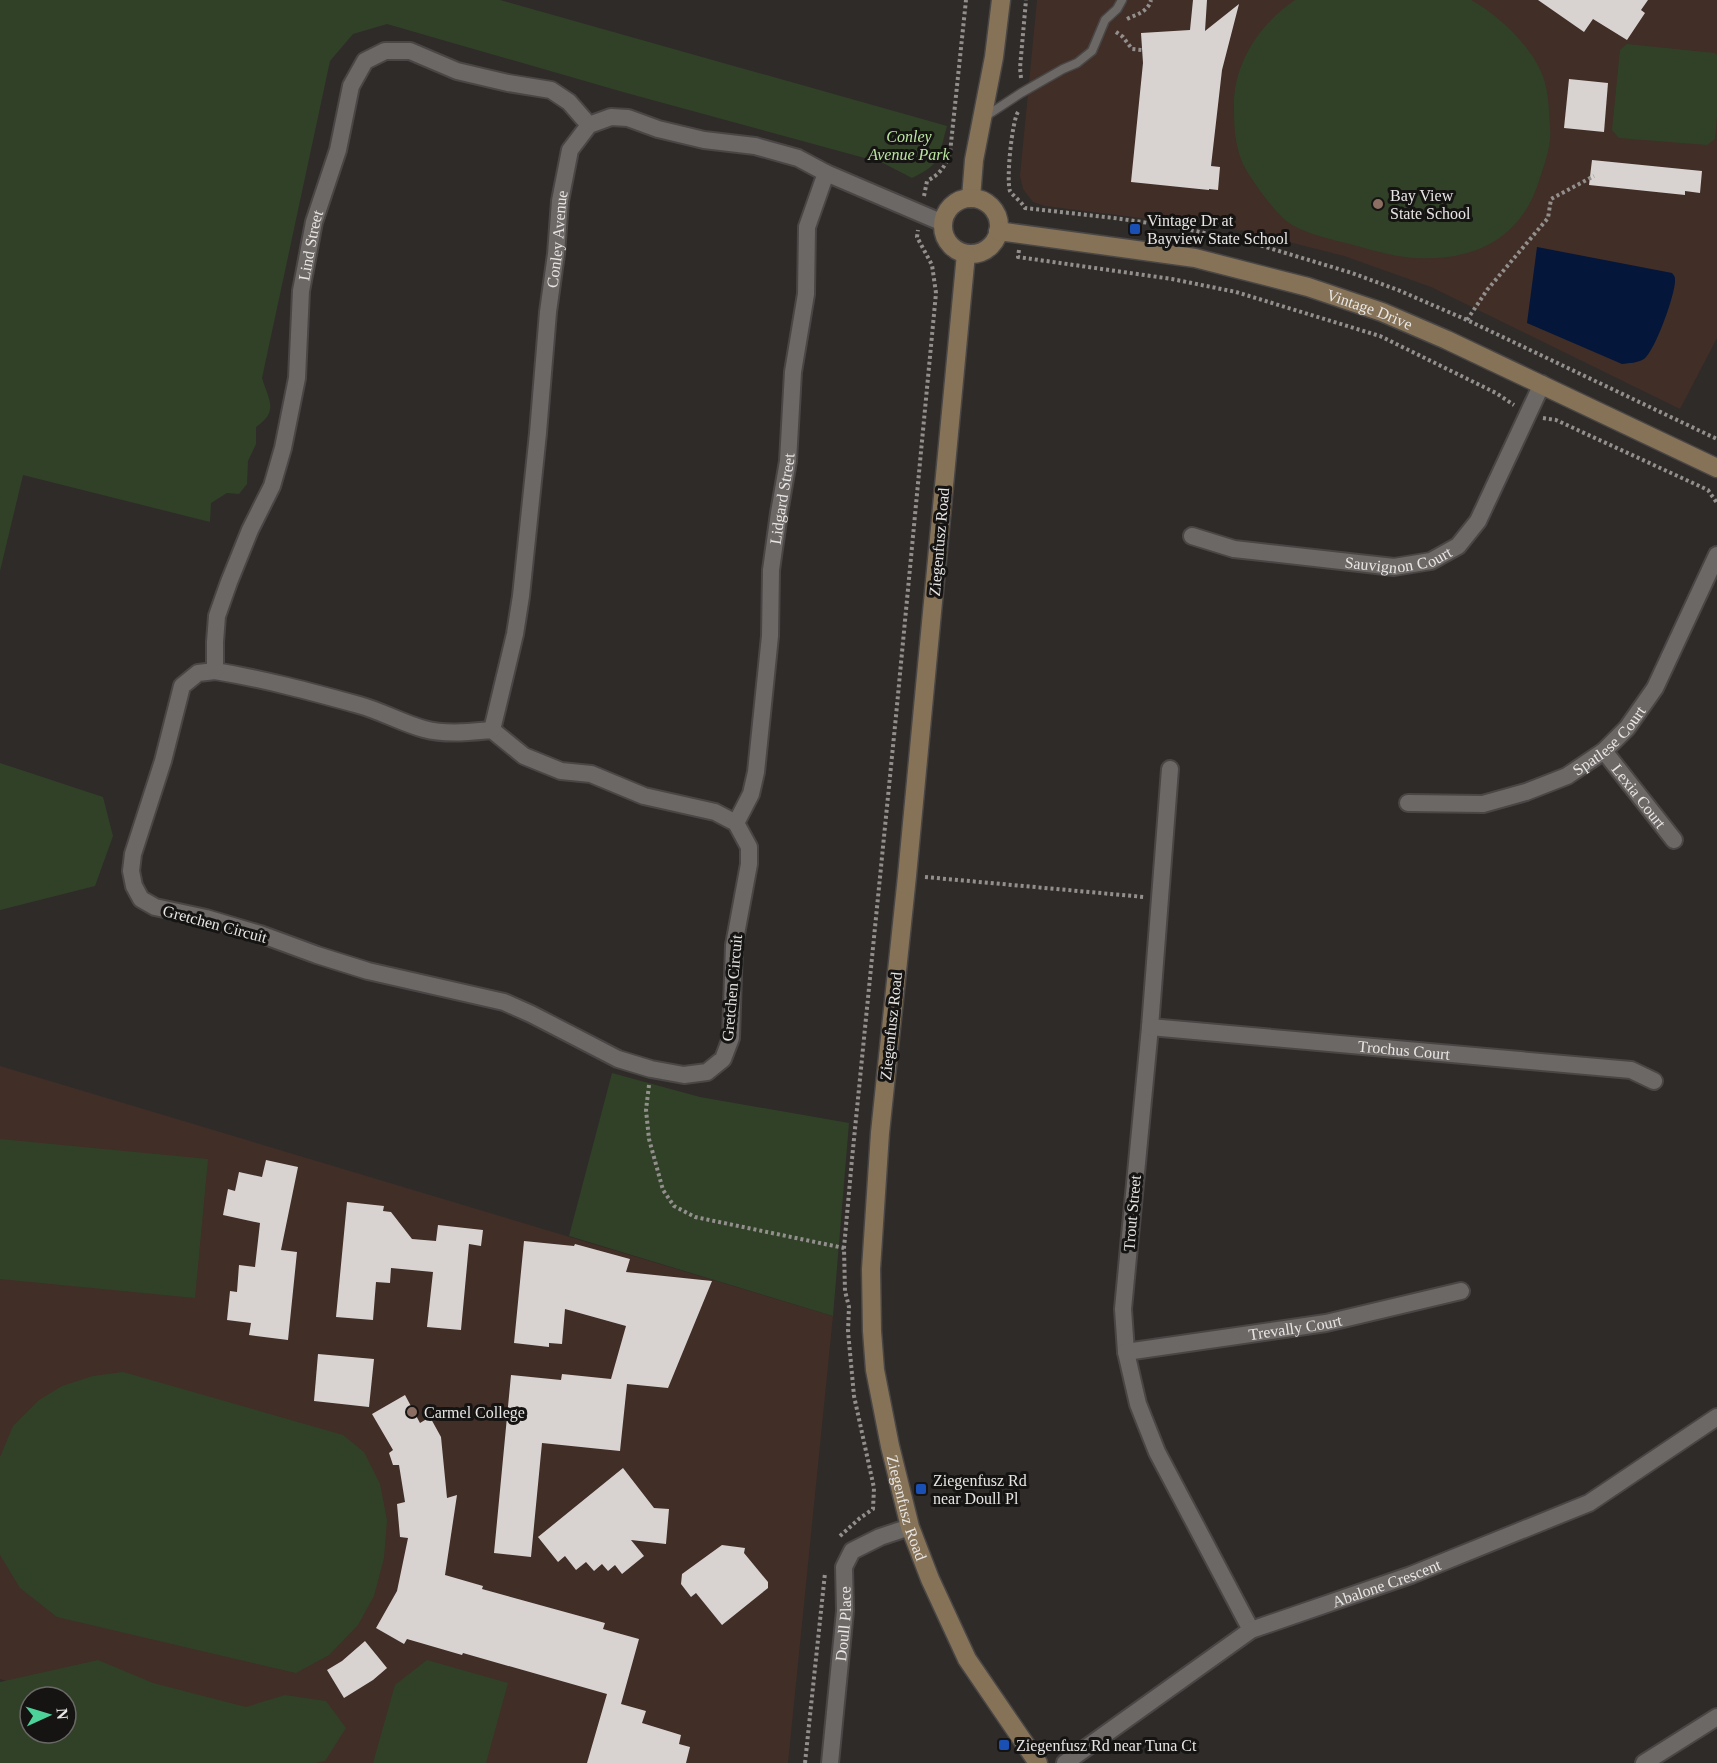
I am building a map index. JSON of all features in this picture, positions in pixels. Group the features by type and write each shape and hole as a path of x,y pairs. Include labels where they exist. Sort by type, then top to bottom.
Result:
{"street":[{"path":"971,198 974,160 994,57 1001,0"},
{"name":"Lind Street","path":"215,671 217,616 249,530 272,486 283,448 297,378 301,291 314,222 338,150 351,86 365,62 385,51 410,51 457,71 551,90 569,102 589,125"},
{"path":"589,125 611,117 628,118 681,135 766,148 798,158 826,173 943,223"},
{"name":"Conley Avenue","path":"492,730 521,596 560,201 570,150 589,125"},
{"name":"Lidgard Street","path":"736,823 751,794 756,772 770,636 771,570 788,461 793,372 806,294 807,227 826,173"},
{"path":"971,198 992,207 997,216 998,231 995,240 986,250 976,254 966,254 957,251 949,244 944,236 943,223 951,206 971,198"},
{"name":"Vintage Drive","path":"998,231 1195,258 1308,287 1382,312 1447,340 1717,468"},
{"name":"Ziegenfusz Road","path":"966,254 907,876 880,1133 871,1269 872,1331 875,1370 890,1446 910,1527 930,1580 968,1659 1038,1763"},
{"name":"Sauvignon Court","path":"1192,536 1234,549 1394,567 1431,561 1458,546 1478,521 1542,384"},
{"name":"Spatlese Court","path":"1408,803 1483,804 1526,792 1567,776 1604,751 1627,728 1655,688 1717,555"},
{"path":"215,671 241,675 360,705 384,712 424,729 451,733 492,730 524,756 561,771 591,774 644,796 715,812 736,823"},
{"name":"Gretchen Circuit","path":"215,671 198,674 182,686 163,761 133,854 132,878 141,899 155,907 206,918 368,971 504,1002 618,1059 651,1069 684,1075 707,1072 723,1059 731,1038 734,945 749,864 749,847 736,823"},
{"name":"Lexia Court","path":"1604,751 1674,840"},
{"name":"Trout Street","path":"1170,769 1150,1026 1123,1309 1126,1352 1138,1404 1157,1452 1251,1630"},
{"name":"Trochus Court","path":"1150,1026 1631,1070 1654,1081"},
{"name":"Trevally Court","path":"1126,1352 1326,1323 1461,1291"},
{"name":"Abalone Crescent","path":"1065,1763 1251,1630 1411,1575 1589,1503 1717,1418"},
{"name":"Doull Place","path":"830,1763 845,1611 844,1567 852,1551 880,1537 910,1527"},
{"path":"1644,1763 1717,1717"}],"lane":[{"path":"983,118 1021,93 1077,63 1092,51 1106,20 1122,0"}],"path":[{"path":"839,1537 873,1509 874,1499 874,1488 854,1396 848,1331 849,1307 845,1291 844,1248 936,293 932,265 916,237 927,181 938,175 946,166 950,153 966,0"},
{"path":"1026,0 1020,68 1022,77 1020,109 1013,125 1008,181 1010,190 1025,208 1018,257 1172,279 1236,292 1380,336 1487,388 1529,412 1545,419 1556,420 1708,490 1717,503"},
{"path":"1116,32 1132,49 1142,50"},
{"path":"1467,321 1487,290 1548,218 1551,199 1594,176"},
{"path":"1025,208 1177,228 1259,245 1352,273 1398,290 1467,321 1717,439"},
{"path":"907,876 1160,899"},
{"path":"651,1069 646,1110 649,1139 663,1190 674,1206 695,1216 844,1248"},
{"path":"805,1763 825,1564"}],"shaded area":[{"name":"Bay View State School","path":"1037,0 1717,0 1717,338 1680,409 1431,287 1344,256 1245,231 1045,206 1033,202 1023,189 1020,176"},
{"name":"Carmel College","path":"0,1066 833,1316 788,1763 290,1763 78,1701 78,1685 20,1685 0,1679"}],"green space":[{"name":"Conley Avenue Park","path":"0,0 500,0 947,126 938,158 929,168 912,178 883,163 387,24 353,34 330,61 262,378 269,399 270,411 256,427 256,444 248,461 247,484 239,494 227,493 211,503 210,522 23,475 0,571"},
{"path":"1295,0 1471,0 1494,15 1516,36 1541,71 1548,100 1550,135 1545,162 1531,201 1507,232 1476,250 1437,258 1416,258 1383,253 1314,234 1289,223 1278,213 1253,181 1241,159 1235,128 1235,93 1243,62 1259,33"},
{"path":"1627,44 1717,55 1715,139 1707,145 1619,138 1612,130 1620,50"},
{"path":"0,763 103,797 113,836 95,886 0,910"},
{"path":"612,1073 700,1097 849,1123 833,1316 569,1236"},
{"path":"0,1139 208,1159 195,1298 0,1279"},
{"path":"123,1372 343,1435 364,1452 380,1484 387,1520 384,1558 374,1596 358,1625 329,1655 296,1673 57,1617 20,1588 0,1555 0,1457 13,1426 39,1400 62,1386 93,1376"},
{"path":"98,1660 153,1683 246,1707 285,1695 326,1701 346,1728 325,1761 315,1763 0,1763 0,1682"},
{"path":"427,1660 508,1683 486,1763 373,1763 395,1685"}],"water":[{"path":"1537,247 1672,273 1675,281 1668,310 1659,334 1644,359 1622,364 1527,323"}],"building":[{"path":"1193,0 1207,0 1205,31 1239,4 1222,70 1211,166 1220,167 1218,190 1131,182 1143,63 1141,33 1190,30"},
{"path":"1538,0 1648,0 1641,10 1645,13 1627,40 1593,19 1584,32"},
{"path":"1569,79 1608,83 1604,132 1564,128"},
{"path":"1592,160 1702,171 1700,193 1685,191 1685,195 1589,185"},
{"path":"266,1160 298,1167 281,1250 297,1252 288,1340 249,1335 251,1323 227,1320 230,1291 237,1292 239,1265 255,1267 260,1223 223,1215 228,1189 235,1191 239,1172 262,1177"},
{"path":"347,1202 384,1206 383,1211 391,1212 412,1239 436,1241 438,1225 483,1230 481,1246 469,1244 461,1330 427,1327 433,1272 391,1268 390,1283 376,1282 373,1320 336,1317"},
{"path":"524,1241 574,1246 575,1244 630,1259 626,1272 712,1281 668,1388 627,1384 620,1451 542,1443 531,1557 494,1553 511,1375 561,1380 562,1374 611,1379 626,1326 565,1309 562,1344 549,1343 549,1347 514,1343"},
{"path":"318,1354 374,1359 369,1407 314,1401"},
{"path":"405,1395 420,1423 430,1417 441,1437 447,1498 457,1495 445,1575 483,1586 482,1589 605,1623 603,1629 639,1639 621,1704 646,1711 642,1723 681,1735 679,1744 690,1747 686,1763 587,1763 607,1694 407,1639 404,1644 376,1628 397,1591 408,1538 400,1537 397,1504 405,1502 399,1465 393,1465 389,1453 393,1450 372,1414"},
{"path":"623,1468 654,1508 669,1509 666,1544 631,1540 644,1556 622,1574 615,1565 608,1571 602,1564 594,1571 586,1562 576,1570 565,1556 558,1562 538,1537"},
{"path":"722,1545 745,1548 744,1553 768,1582 768,1588 722,1625 696,1593 691,1597 681,1584 682,1574"},
{"path":"365,1641 387,1668 373,1680 344,1698 327,1670 342,1661"}],"place":[{"name":"Bay View State School","path":"1378,204"},
{"name":"Vintage Dr at Bayview State School","path":"1135,229"},
{"name":"Carmel College","path":"412,1412"},
{"name":"Ziegenfusz Rd near Doull Pl","path":"921,1489"},
{"name":"Ziegenfusz Rd near Tuna Ct","path":"1004,1745"}]}
